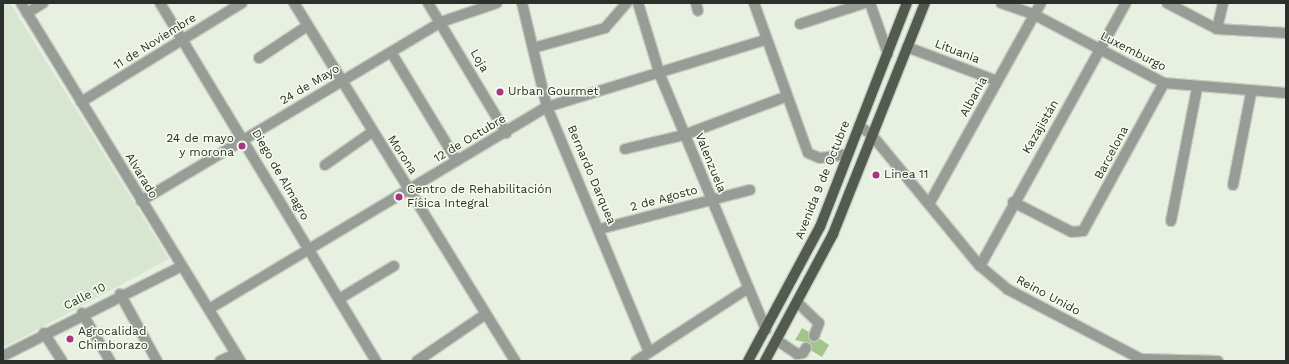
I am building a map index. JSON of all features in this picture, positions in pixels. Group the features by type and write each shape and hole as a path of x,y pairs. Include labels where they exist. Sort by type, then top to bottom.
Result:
{"main road":[{"name":"Avenida 9 de Octubre","path":"748,361 820,227 847,154 907,3"},
{"path":"765,361 778,341 833,234 871,134 925,3"}],"street":[{"name":"Alvarado","path":"21,3 141,201 209,309 237,358"},
{"path":"27,13 43,3"},
{"name":"Diego de Almagro","path":"160,3 244,139 376,361"},
{"name":"11 de Noviembre","path":"81,102 242,3"},
{"name":"Morona","path":"294,3 340,82 410,191 515,361"},
{"name":"Loja","path":"428,3 441,22 506,133"},
{"name":"24 de Mayo","path":"141,201 441,22 497,3"},
{"name":"Bernardo Darquea","path":"522,3 547,106 600,229 650,352"},
{"path":"533,48 605,28 627,3"},
{"name":"Valenzuela","path":"638,3 660,75 747,289 766,330"},
{"path":"754,3 785,97 808,153 820,158 847,154"},
{"path":"800,24 865,3"},
{"path":"870,3 888,54"},
{"name":"Luxemburgo","path":"1001,3 1035,15 1164,83 1251,93 1286,93"},
{"name":"Albania","path":"929,204 1041,3"},
{"name":"Kazajistán","path":"980,266 1013,202 1126,3"},
{"path":"1167,3 1217,29 1286,33"},
{"path":"1217,29 1222,3"},
{"path":"259,58 307,26"},
{"name":"12 de Octubre","path":"209,309 308,248 410,191 457,161 506,133 547,106 660,75 765,40"},
{"name":"Lituania","path":"907,47 997,81"},
{"path":"391,52 457,161"},
{"name":"Barcelona","path":"1013,202 1080,232 1086,228 1164,83"},
{"path":"1171,221 1198,88"},
{"path":"1233,185 1251,93"},
{"path":"624,149 684,135 785,97"},
{"name":"Reino Unido","path":"859,126 871,134 980,266 1007,289 1130,355 1152,360 1218,361"},
{"path":"325,164 372,132"},
{"name":"2 de Agosto","path":"600,229 750,190"},
{"name":"Calle 10","path":"7,357 44,333 82,313 182,266"},
{"path":"339,299 394,266"},
{"path":"636,361 678,337 747,289"},
{"path":"120,294 157,361"},
{"path":"798,303 819,323 814,336"},
{"path":"82,313 110,361"},
{"path":"417,361 486,314"},
{"path":"44,333 62,361"},
{"path":"778,341 797,354 806,348"},
{"path":"220,361 237,358"}],"shaded area":[{"path":"3,3 10,3 169,259 3,348"}],"building":[{"path":"802,328 809,332 811,342 820,339 829,345 822,357 812,351 810,343 795,340"}],"place":[{"name":"Urban Gourmet","path":"500,92"},
{"name":"24 de mayo y morona","path":"242,146"},
{"name":"Linea 11","path":"876,175"},
{"name":"Centro de Rehabilitación Física Integral","path":"399,197"},
{"name":"Agrocalidad Chimborazo","path":"70,339"}]}
